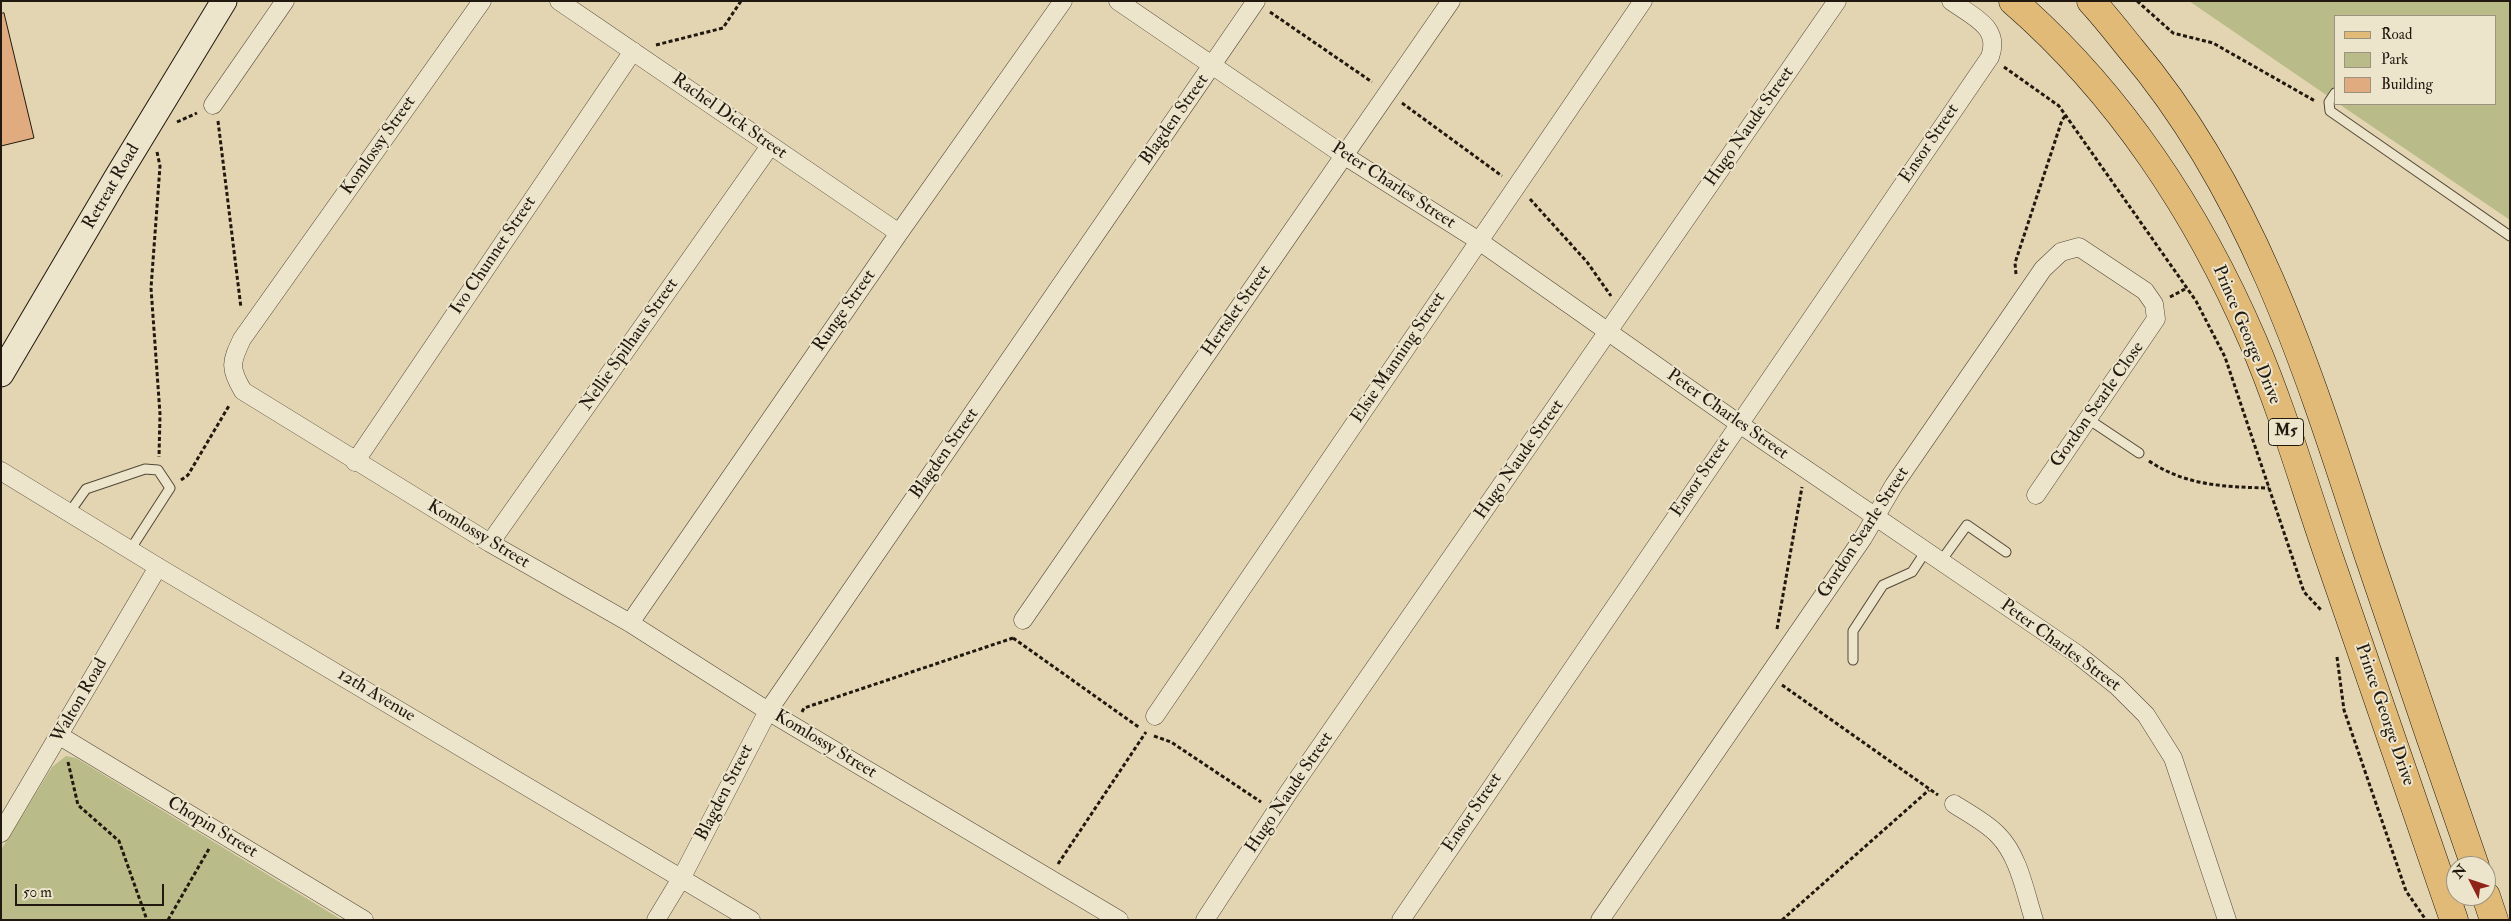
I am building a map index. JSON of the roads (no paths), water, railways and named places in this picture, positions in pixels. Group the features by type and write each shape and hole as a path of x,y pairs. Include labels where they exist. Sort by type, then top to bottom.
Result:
{"main road":[{"name":"Retreat Road","path":"1,374 116,177 224,1"},
{"name":"Prince George Drive","path":"2013,1 2057,43 2118,111 2167,177 2223,275 2267,379 2454,920"},
{"name":"Prince George Drive","path":"2091,1 2160,82 2207,155 2262,258 2292,328 2319,405 2401,654 2472,856"},
{"path":"2489,906 2494,920"}],"street":[{"path":"213,106 285,1"},
{"name":"Komlossy Street","path":"482,1 242,339 233,359 232,368 234,377 243,391 490,543 630,623 768,711 1119,920"},
{"name":"Rachel Dick Street","path":"560,1 899,233"},
{"name":"Runge Street","path":"630,623 899,233 1063,1"},
{"name":"Peter Charles Street","path":"1118,1 1213,64 1345,156 1479,241 1738,423 2077,654 2117,686 2146,716 2173,758 2227,920"},
{"name":"Hertslet Street","path":"1023,620 1345,156 1450,1"},
{"name":"Elsie Manning Street","path":"1155,716 1643,1"},
{"name":"Hugo Naude Street","path":"1205,920 1276,812 1837,1"},
{"name":"Ensor Street","path":"1401,920 1990,56 1994,43 1993,35 1981,23 1951,1"},
{"name":"Blagden Street","path":"656,920 682,878 768,711 1256,2"},
{"name":"Ivo Chunnet Street","path":"356,462 633,51"},
{"name":"Nellie Spilhaus Street","path":"490,543 770,146"},
{"name":"Gordon Searle Street","path":"1600,920 1863,538 1894,485 2020,302 2054,257 2061,252 2079,247 2144,291 2154,304 2155,313"},
{"name":"Gordon Searle Close","path":"2036,495 2152,326 2155,313"},
{"name":"12th Avenue","path":"1,471 158,567 751,920"},
{"name":"Walton Road","path":"1,833 60,736 158,567"},
{"name":"Chopin Street","path":"60,736 364,920"},
{"path":"1954,804 1998,834 2007,846 2014,859 2034,920"}],"lane":[{"path":"2334,95 2328,104 2330,111 2510,236"},
{"path":"2088,419 2138,453"},
{"path":"70,513 86,489 146,469 158,470 170,488 130,550"},
{"path":"1941,561 1967,525 2006,552"},
{"path":"1853,660 1853,631 1868,608 1883,586 1912,572 1926,551"}]}
